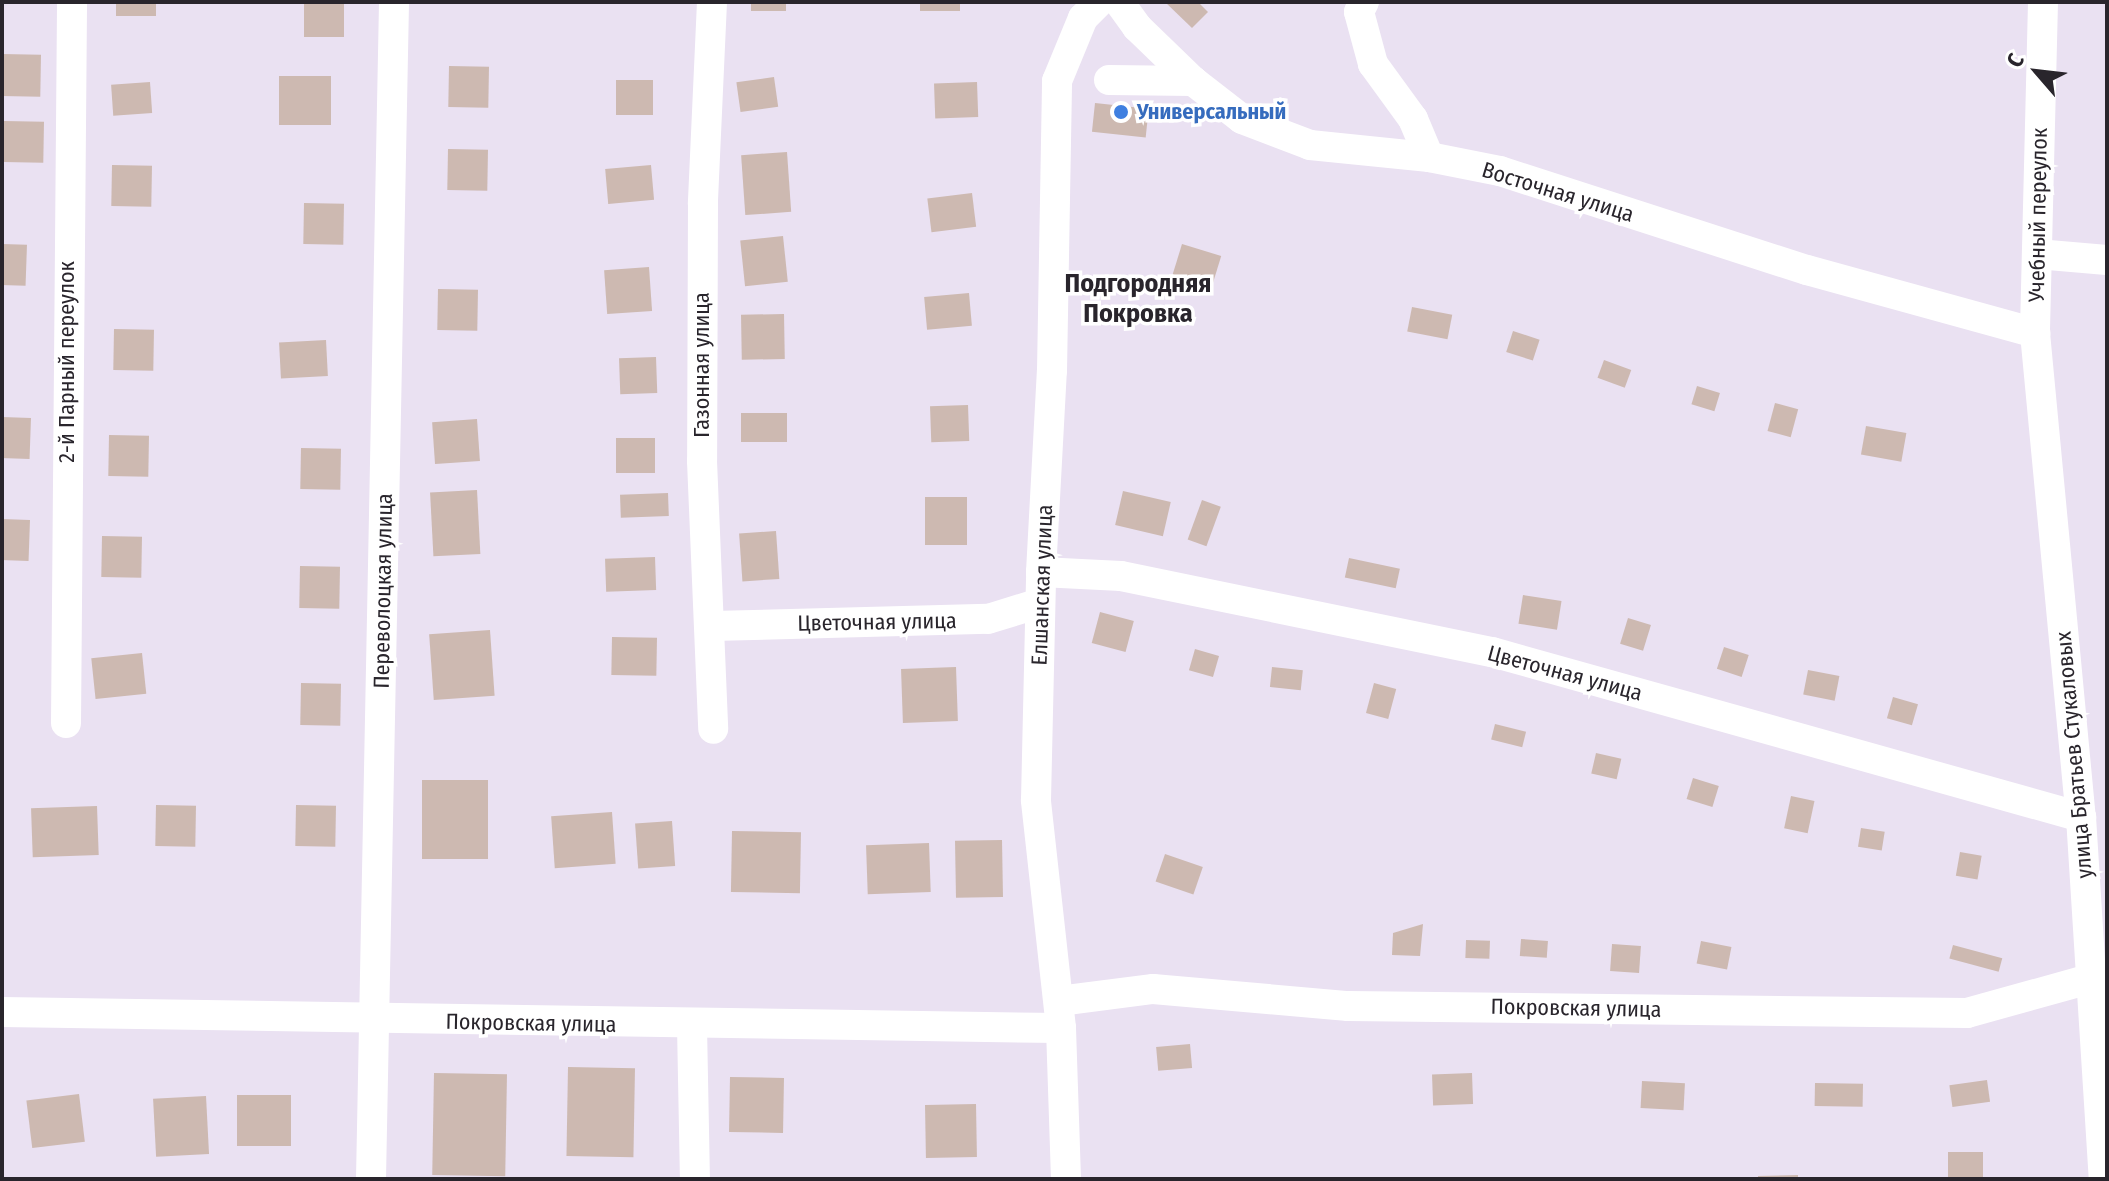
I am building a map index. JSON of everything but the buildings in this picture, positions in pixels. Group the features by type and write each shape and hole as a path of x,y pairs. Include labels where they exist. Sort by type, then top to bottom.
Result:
{"street":[{"name":"2-й Парный переулок","path":"66,723 72,2"},
{"name":"Переволоцкая улица","path":"371,1179 394,2"},
{"name":"Газонная улица","path":"712,2 703,204 702,461 712,626 713,729"},
{"name":"Елшанская улица","path":"1066,1179 1060,1015 1036,800 1040,603 1052,371 1057,81 1083,18 1099,2"},
{"name":"Восточная улица","path":"1119,2 1137,27 1193,81 1242,119 1310,145 1429,157 1500,171 1807,270 2035,333"},
{"path":"1364,2 1359,12 1373,64 1413,119 1429,157"},
{"name":"Учебный переулок","path":"2035,333 2043,2"},
{"path":"1109,80 1193,81"},
{"path":"2037,254 2107,260"},
{"name":"улица Братьев Стукаловых","path":"2035,333 2081,817 2104,1179"},
{"name":"Цветочная улица","path":"1041,572 1121,576 1492,652 2081,817"},
{"name":"Цветочная улица","path":"712,626 988,619 1040,603"},
{"name":"Покровская улица","path":"2,1012 692,1026 1060,1015 1153,989 1348,1006 1967,1013 2090,979"},
{"path":"692,1026 695,1179"}],"place":[{"name":"Универсальный","path":"1121,112"}],"district":[{"name":"Подгородняя Покровка","path":"1138,299"}]}
